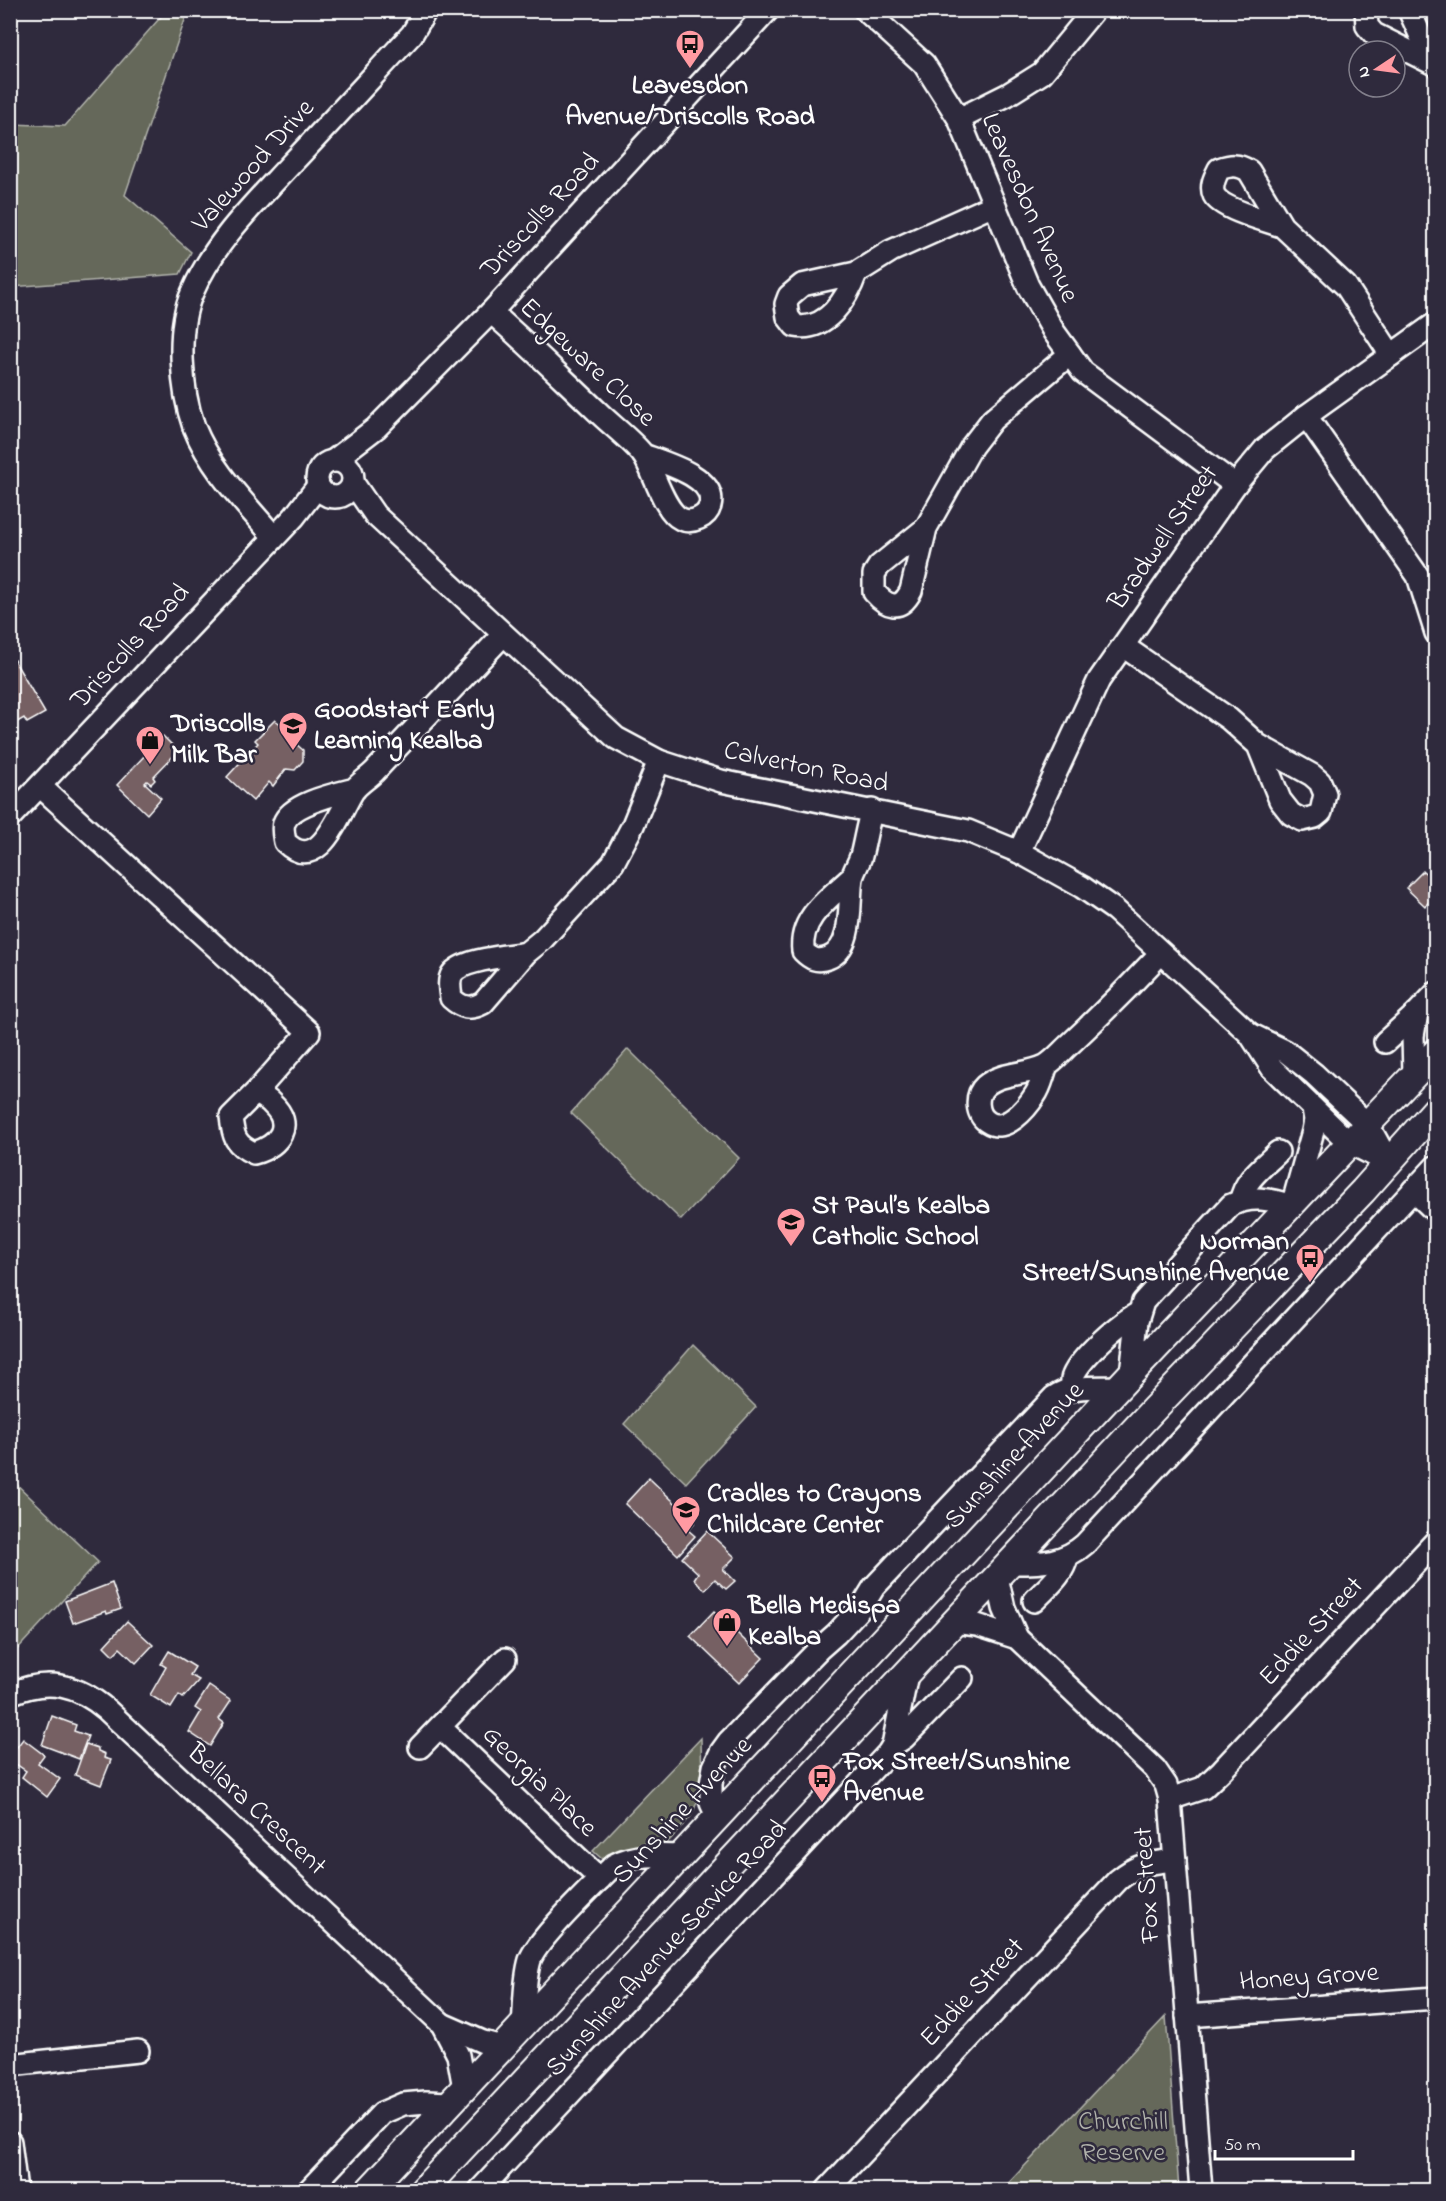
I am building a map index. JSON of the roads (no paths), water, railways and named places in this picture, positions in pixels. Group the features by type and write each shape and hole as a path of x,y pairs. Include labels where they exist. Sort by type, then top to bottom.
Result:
{"main road":[{"name":"Sunshine Avenue","path":"369,2190 1125,1381 1436,1052"},
{"path":"423,2190 954,1622 1389,1162 1436,1109"},
{"path":"718,1818 752,1838"}],"street":[{"name":"Valewood Drive","path":"274,537 222,477 195,427 185,391 182,365 184,328 191,295 223,238 412,34 426,10"},
{"name":"Driscolls Road","path":"10,817 274,537 294,517 338,482 376,428 491,312 768,10"},
{"name":"Leavesdon Avenue","path":"865,10 924,64 959,119 1028,286 1083,372 1235,485"},
{"path":"959,119 1007,95 1042,73 1094,10"},
{"path":"1366,10 1367,26 1374,34 1434,64"},
{"path":"1409,10 1434,64"},
{"path":"856,273 891,251 994,206"},
{"path":"1282,226 1346,286 1391,355"},
{"name":"Edgeware Close","path":"491,312 643,455"},
{"name":"Bradwell Street","path":"1019,852 1099,680 1235,485 1265,449 1306,416 1436,322"},
{"path":"926,528 972,446 992,420 1070,354"},
{"path":"1306,416 1427,582 1436,633"},
{"name":"Calverton Road","path":"338,482 616,738 659,761 722,781 968,831 1019,852 1082,887 1115,910 1250,1034 1272,1068 1350,1143 1389,1162"},
{"path":"355,789 374,772 503,635"},
{"path":"1123,646 1229,720 1258,744"},
{"path":"526,953 542,940 613,863 633,825 659,761"},
{"path":"40,786 309,1032 256,1092"},
{"path":"852,877 861,856 872,810"},
{"path":"1047,1065 1161,953"},
{"path":"1385,1042 1436,993"},
{"path":"1414,1075 1413,1036 1417,1013"},
{"name":"Calverton Road","path":"1250,1034 1285,1051 1314,1074 1368,1125 1389,1162"},
{"path":"1125,1381 1139,1313 1149,1294 1231,1205 1241,1200 1271,1199 1292,1206 1313,1131 1315,1120 1313,1108"},
{"path":"1241,1200 1247,1183 1278,1152"},
{"path":"1004,1570 1067,1557 1085,1544 1436,1166"},
{"path":"1413,1190 1436,1212"},
{"path":"1072,1390 1074,1374 1086,1359 1121,1324 1139,1313"},
{"name":"Sunshine Avenue Service Road","path":"718,1818 711,1803 711,1784 714,1767 729,1741 836,1634 863,1605 880,1581 1053,1397 1060,1392 1125,1381"},
{"name":"Eddie Street","path":"1170,1799 1203,1788 1222,1770 1436,1541"},
{"path":"1034,1601 1065,1567 1067,1557"},
{"name":"Fox Street","path":"1004,1570 1004,1608 1017,1638 1155,1768 1166,1785 1170,1799 1201,2190"},
{"name":"Fox Street","path":"954,1622 977,1624 1017,1638"},
{"name":"Georgia Place","path":"420,1747 506,1659"},
{"name":"Sunshine Avenue Service Road","path":"893,1745 907,1674"},
{"name":"Sunshine Avenue Service Road","path":"480,2190 883,1759 893,1745 904,1738 962,1678"},
{"name":"Bellara Crescent","path":"10,1694 34,1686 59,1685 87,1694 98,1702 442,2024"},
{"name":"Georgia Place","path":"440,1727 600,1879"},
{"name":"Sunshine Avenue Service Road","path":"524,2025 528,1972 534,1951 600,1879 622,1860 657,1855 682,1856"},
{"name":"Eddie Street","path":"827,2190 1118,1880 1134,1868 1152,1862 1175,1860"},
{"name":"Honey Grove","path":"1187,2016 1436,1998"},
{"path":"442,2024 483,2042 502,2047"},
{"path":"309,2190 382,2113 403,2104 457,2096 458,2055 442,2024"},
{"path":"10,2065 138,2051"},
{"path":"10,2142 16,2190"}],"place":[{"name":"Leavesdon Avenue/Driscolls Road","path":"690,70"},
{"name":"Goodstart Early Learning Kealba","path":"293,752"},
{"name":"Driscolls Milk Bar","path":"150,766"},
{"name":"St Paul’s Kealba Catholic School","path":"791,1248"},
{"name":"Norman Street/Sunshine Avenue","path":"1310,1284"},
{"name":"Cradles to Crayons Childcare Center","path":"686,1536"},
{"name":"Bella Medispa Kealba","path":"727,1648"},
{"name":"Fox Street/Sunshine Avenue","path":"822,1804"}],"park label":[{"name":"Churchill Reserve","path":"1123,2138"}]}
